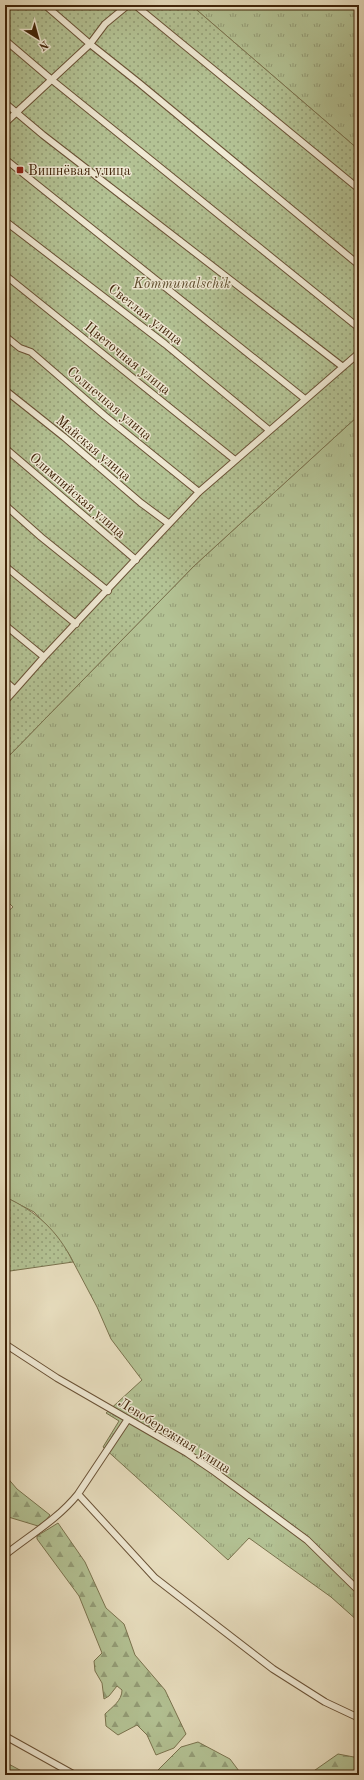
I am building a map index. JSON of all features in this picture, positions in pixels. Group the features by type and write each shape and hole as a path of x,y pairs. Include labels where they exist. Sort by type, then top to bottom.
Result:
{"street":[{"path":"45,5 90,44 359,264"},
{"path":"5,123 90,44 106,24 128,5"},
{"path":"135,5 359,189"},
{"path":"5,40 52,80 359,328"},
{"path":"5,103 343,367"},
{"path":"5,159 305,399"},
{"name":"Светлая улица","path":"5,221 165,344 269,430"},
{"name":"Цветочная улица","path":"5,275 235,460"},
{"name":"Солнечная улица","path":"5,336 20,348 31,352 199,492"},
{"path":"5,701 14,689 108,591 168,523 199,492 359,353"},
{"name":"Майская улица","path":"5,390 64,437 141,503 168,523"},
{"name":"Олимпийская улица","path":"5,448 136,560"},
{"path":"5,505 41,537 108,591"},
{"path":"5,566 76,624"},
{"path":"5,625 44,657"},
{"path":"5,681 14,689"},
{"name":"Левобережная улица","path":"5,1344 57,1378 216,1472 307,1540 359,1591"},
{"path":"5,1555 56,1517 78,1494 128,1419"},
{"path":"78,1494 155,1578 274,1669 326,1702 359,1718"},
{"path":"5,1736 75,1775"}],"green space":[{"name":"Kommunalschik","path":"5,5 191,5 359,150 359,415 194,566 5,760"},
{"path":"191,5 359,5 359,150"},
{"path":"359,415 359,1622 331,1597 249,1538 228,1560 103,1447 119,1421 106,1413 142,1380 111,1339 97,1307 69,1254 56,1236 34,1212 5,1197 5,914 13,907 5,899 5,760 194,566"},
{"path":"5,1197 27,1209 45,1223 60,1241 73,1262 10,1271 5,1270"},
{"path":"5,1475 17,1489 50,1515 46,1520 38,1526 5,1516"},
{"path":"58,1523 85,1562 106,1608 124,1624 135,1655 165,1690 186,1734 174,1748 156,1755 147,1735 137,1725 118,1735 106,1726 105,1714 118,1701 122,1694 122,1690 117,1686 109,1696 104,1699 102,1683 95,1671 94,1661 102,1653 79,1596 37,1539 37,1536"},
{"path":"5,1629 9,1640 7,1651 5,1651"},
{"path":"198,1742 230,1759 242,1775 157,1775 157,1771 181,1747"},
{"path":"338,1754 359,1758 359,1775 308,1775"},
{"path":"5,1762 29,1775 5,1775"}],"place":[{"name":"Вишнёвая улица","path":"20,170"}]}
